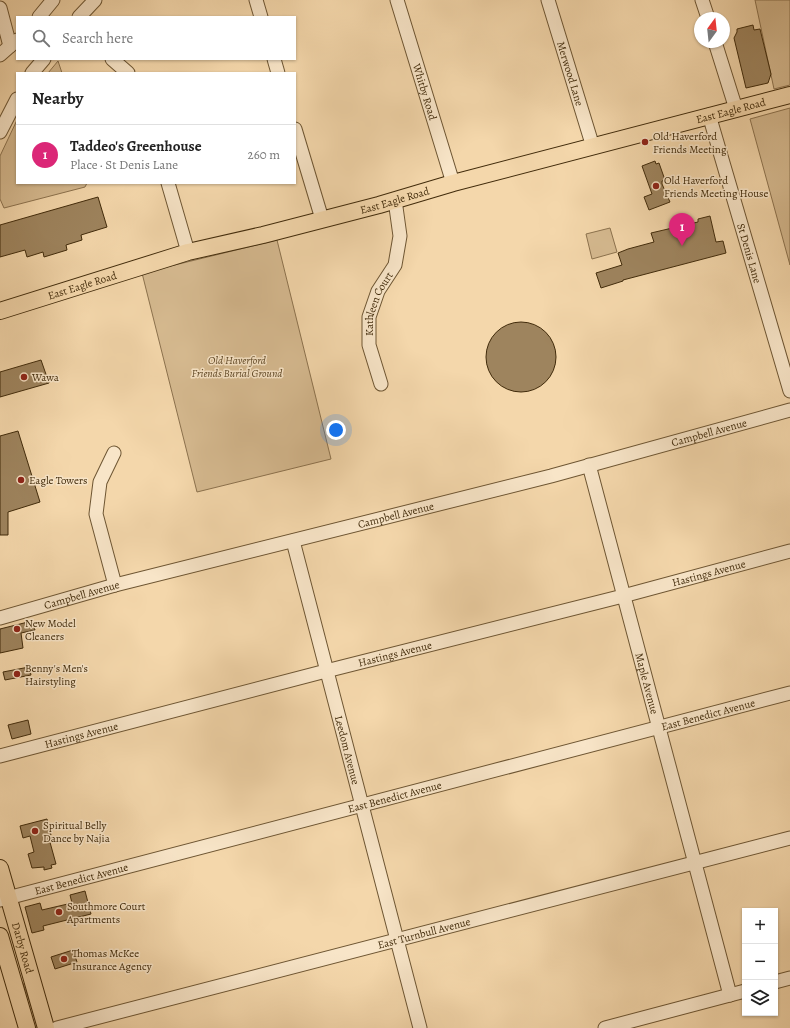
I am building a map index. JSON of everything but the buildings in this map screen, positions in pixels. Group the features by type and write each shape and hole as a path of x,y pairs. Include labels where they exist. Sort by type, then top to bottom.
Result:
{"main road":[{"name":"East Eagle Road","path":"0,311 188,252 263,235 709,115 790,95"},
{"name":"Darby Road","path":"0,868 4,899 46,1028"},
{"name":"Darby Road","path":"0,936 27,1028"}],"street":[{"path":"40,16 53,0"},
{"path":"80,16 95,0"},
{"path":"256,0 261,16"},
{"name":"Whitby Road","path":"397,0 454,183"},
{"name":"Merwood Lane","path":"548,0 593,147"},
{"path":"702,0 706,12"},
{"path":"0,8 14,43 0,55"},
{"path":"717,48 736,109"},
{"path":"33,72 43,60"},
{"path":"113,60 127,72"},
{"path":"274,60 278,72"},
{"path":"0,132 16,101"},
{"name":"St Denis Lane","path":"709,115 790,391"},
{"path":"296,132 322,219"},
{"path":"168,184 188,252"},
{"name":"Kathleen Court","path":"381,384 369,346 369,317 378,291 395,266 400,236 395,200"},
{"name":"Campbell Avenue","path":"0,618 115,585 589,465 790,410"},
{"path":"114,453 100,482 96,514 115,585"},
{"name":"Maple Avenue","path":"589,465 730,995"},
{"name":"Leedom Avenue","path":"293,541 420,1028"},
{"name":"Hastings Avenue","path":"0,756 326,671 623,596 790,550"},
{"name":"East Benedict Avenue","path":"4,899 361,806 658,726 790,693"},
{"name":"East Turnbull Avenue","path":"57,1028 790,838"},
{"path":"778,981 790,978"},
{"path":"605,1028 742,992"}],"green space":[{"path":"755,0 790,0 790,85 774,89"},
{"path":"58,61 62,72 49,72"},
{"path":"790,108 790,265 750,119"},
{"path":"16,122 16,184 86,184 85,187 4,208 0,199 0,156"},
{"path":"610,228 617,252 592,259 586,234"},
{"name":"Old Haverford Friends Burial Ground","path":"277,240 331,459 197,492 142,273"},
{"path":"23,983 39,1028 33,1028 21,984"}],"place":[{"name":"Old Haverford Friends Meeting","path":"645,142"},
{"name":"Old Haverford Friends Meeting House","path":"656,186"},
{"name":"Taddeo's Greenhouse","path":"682,246"},
{"name":"Wawa","path":"24,377"},
{"name":"Eagle Towers","path":"21,480"},
{"name":"New Model Cleaners","path":"17,629"},
{"name":"Benny's Men's Hairstyling","path":"17,674"},
{"name":"Spiritual Belly Dance by Najia","path":"35,831"},
{"name":"Southmore Court Apartments","path":"59,912"},
{"name":"Thomas McKee Insurance Agency","path":"64,959"}]}
